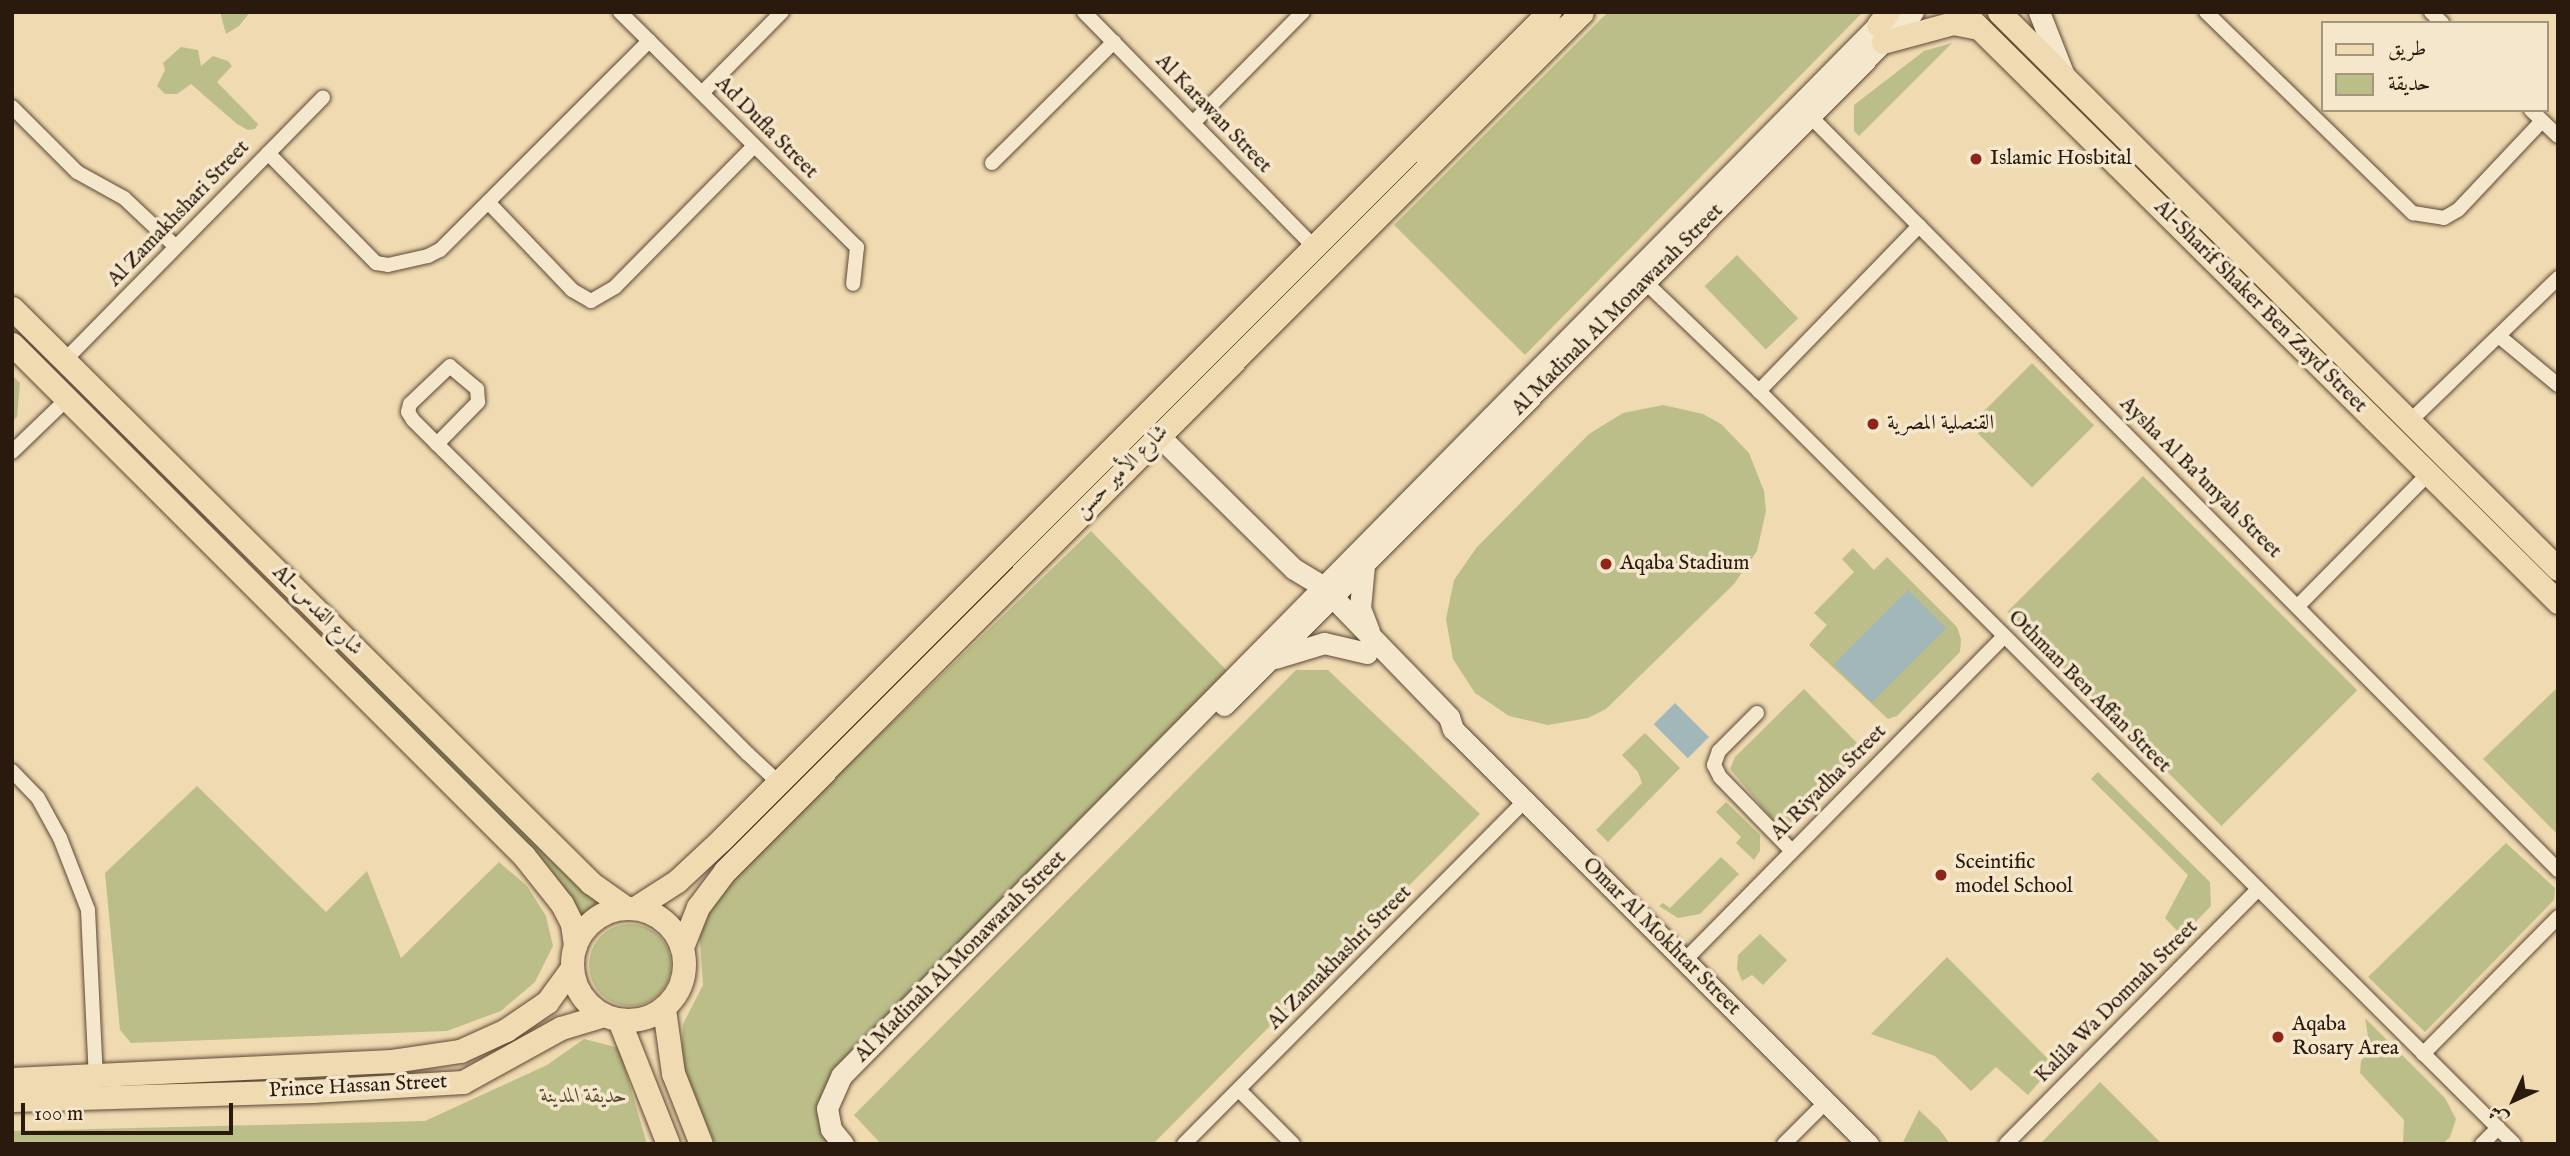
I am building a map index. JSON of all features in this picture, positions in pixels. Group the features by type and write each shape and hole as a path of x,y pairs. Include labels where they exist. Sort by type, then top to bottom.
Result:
{"main road":[{"name":"شارع الأمير حسن","path":"682,947 698,907 725,871 1158,435 1430,147 1549,12"},
{"name":"شارع الأمير حسن","path":"630,908 677,881 779,783 1312,245 1430,147 1582,12"},
{"name":"Al Madinah Al Monawarah Street","path":"1321,597 1364,565 1885,23 1913,12"},
{"name":"Al-Sharif Shaker Ben Zayd Street","path":"1998,12 2067,81 2295,324 2428,474 2558,602"},
{"path":"2039,12 2067,81"},
{"path":"1885,23 1937,25 1971,20"},
{"name":"Al-Sharif Shaker Ben Zayd Street","path":"1971,20 2295,324 2408,423 2556,564"},
{"name":"Al Madinah Al Monawarah Street","path":"1321,597 1639,277 1811,117 1885,23"},
{"name":"Al-شارع القدس","path":"12,308 591,883 630,908"},
{"name":"Al-شارع القدس","path":"12,344 547,882 572,924 573,957"},
{"name":"Omar Al Mokhtar Street","path":"1158,435 1371,647 1449,717 1453,729 1868,1144"},
{"path":"1021,537 1039,553"},
{"path":"1270,660 1324,643 1371,647 1360,608 1364,565"},
{"path":"281,614 299,595"},
{"path":"1121,797 1156,770 1270,660 1321,597"},
{"path":"1121,797 1181,728 1321,597"},
{"name":"Al Madinah Al Monawarah Street","path":"837,1136 828,1099 841,1076 1121,797"},
{"path":"612,1018 650,1017 664,1009 684,974 682,947 664,920 630,908 594,919 573,957 578,991 612,1018 668,1144"},
{"name":"Prince Hassan Street","path":"12,1100 97,1085 392,1061 460,1051 506,1030 547,1002 573,957"},
{"path":"664,1009 673,1073 701,1144"},
{"name":"Prince Hassan Street","path":"12,1079 97,1085 312,1091 463,1082 561,1028 612,1018"}],"street":[{"name":"Ad Dufla Street","path":"620,12 858,247 853,284"},
{"path":"702,93 782,12"},
{"name":"Al Karawan Street","path":"1084,12 1312,245"},
{"path":"1193,123 1303,12"},
{"path":"2206,12 2413,213 2444,218 2458,210 2542,121"},
{"path":"268,153 381,265 434,254 649,41"},
{"path":"992,163 1114,42"},
{"name":"Al Zamakhshari Street","path":"65,360 323,97"},
{"path":"12,107 77,172 124,198 176,247"},
{"path":"2532,112 2558,136"},
{"name":"Aysha Al Ba'unyah Street","path":"1811,117 2558,870"},
{"path":"488,202 580,298 591,301 615,287 754,146"},
{"path":"1759,391 1919,226"},
{"name":"Othman Ben Affan Street","path":"1639,277 1759,391 2514,1144"},
{"path":"2408,423 2500,337 2558,278"},
{"path":"2500,337 2558,386"},
{"path":"437,444 478,402 477,389 450,366 410,404 408,412 437,444 779,783"},
{"path":"12,452 67,399"},
{"path":"2298,607 2428,474"},
{"name":"Al Riyadha Street","path":"1685,960 2005,636"},
{"path":"1757,713 1719,751 1714,765 1720,777 1792,850"},
{"path":"12,771 38,798 60,838 88,910 97,1085"},
{"name":"Al Zamakhashri Street","path":"1184,1144 1525,801"},
{"name":"Kalila Wa Domnah Street","path":"2006,1144 2257,890"},
{"path":"2423,1054 2558,917"},
{"path":"1239,1090 1293,1144"},
{"path":"1784,1144 1826,1102"},
{"path":"2482,1144 2498,1128"}],"green space":[{"path":"220,12 250,12 239,26 226,34"},
{"path":"1608,12 1863,12 1525,355 1394,225"},
{"path":"1952,43 1859,136 1854,131 1854,105 1924,51"},
{"path":"181,47 198,50 201,66 213,56 228,61 232,66 217,82 258,124 255,129 248,130 237,124 191,84 177,94 165,94 157,86 165,70 163,63"},
{"path":"1737,255 1798,318 1766,350 1705,286"},
{"path":"12,326 34,341 279,587 217,530 207,529 12,332"},
{"path":"2032,363 2094,425 2032,487 1970,425"},
{"path":"12,375 20,383 17,417 12,422"},
{"name":"Aqaba Stadium","path":"1663,405 1703,414 1721,424 1749,453 1764,491 1766,511 1757,551 1734,584 1606,709 1588,718 1548,725 1509,716 1475,693 1453,659 1446,619 1454,580 1477,547 1589,434 1623,413"},
{"path":"2143,476 2357,690 2221,826 2007,612"},
{"path":"1091,531 1232,676 826,1092 840,1144 715,1144 681,1063 683,1024 703,985 699,928 716,892"},
{"path":"1853,548 1874,570 1887,557 1957,627 1961,639 1960,652 1897,716 1888,719 1809,645 1827,625 1814,613 1854,572 1842,559"},
{"path":"302,615 353,666 376,680 600,901 581,919"},
{"path":"1296,670 1328,670 1480,814 1153,1144 881,1144 854,1115"},
{"path":"2558,687 2558,835 2483,759"},
{"path":"1804,689 1863,749 1789,824 1773,820 1730,769 1735,757"},
{"path":"1645,733 1680,768 1608,842 1596,830 1642,783 1638,772 1622,755"},
{"path":"2098,772 2210,882 2211,906 2182,936 2165,918 2188,875 2091,779"},
{"path":"197,786 326,912 367,871 401,958 499,862 527,886 546,916 553,946 535,982 501,1011 447,1031 131,1043 120,1030 105,873"},
{"path":"1726,802 1760,835 1760,851 1754,860 1736,843 1741,837 1716,812"},
{"path":"2506,843 2555,888 2554,900 2425,1032 2368,977"},
{"path":"1721,857 1739,874 1700,914 1678,918 1659,906 1663,903 1670,908"},
{"path":"630,924 646,927 659,936 668,949 671,965 668,981 659,994 646,1003 630,1006 614,1003 601,994 592,981 589,965 592,949 601,936 614,927"},
{"path":"1760,934 1787,960 1763,985 1752,975 1742,981 1737,969 1738,955"},
{"path":"1947,957 2054,1065 2028,1095 1996,1067 1971,1091 1935,1056 1871,1034"},
{"path":"2365,1018 2445,1098 2456,1119 2450,1137 2443,1144 2403,1144 2404,1120 2360,1073 2361,1061 2370,1049"},
{"name":"حديقة المدينة","path":"584,1039 619,1048 647,1144 12,1144 12,1131 425,1121 547,1065"},
{"path":"2100,1082 2162,1144 2040,1144"},
{"path":"1919,1110 1940,1130 1950,1144 1902,1144"}],"shaded area":[{"path":"1908,590 1946,628 1872,702 1834,664"},
{"path":"1675,703 1709,737 1688,758 1654,724"}],"place":[{"name":"Islamic Hosbital","path":"1976,159"},
{"name":"القنصلية المصرية","path":"1873,424"},
{"name":"Aqaba Stadium","path":"1606,564"},
{"name":"Sceintific model School","path":"1941,875"},
{"name":"Aqaba Rosary Area","path":"2278,1037"}]}
